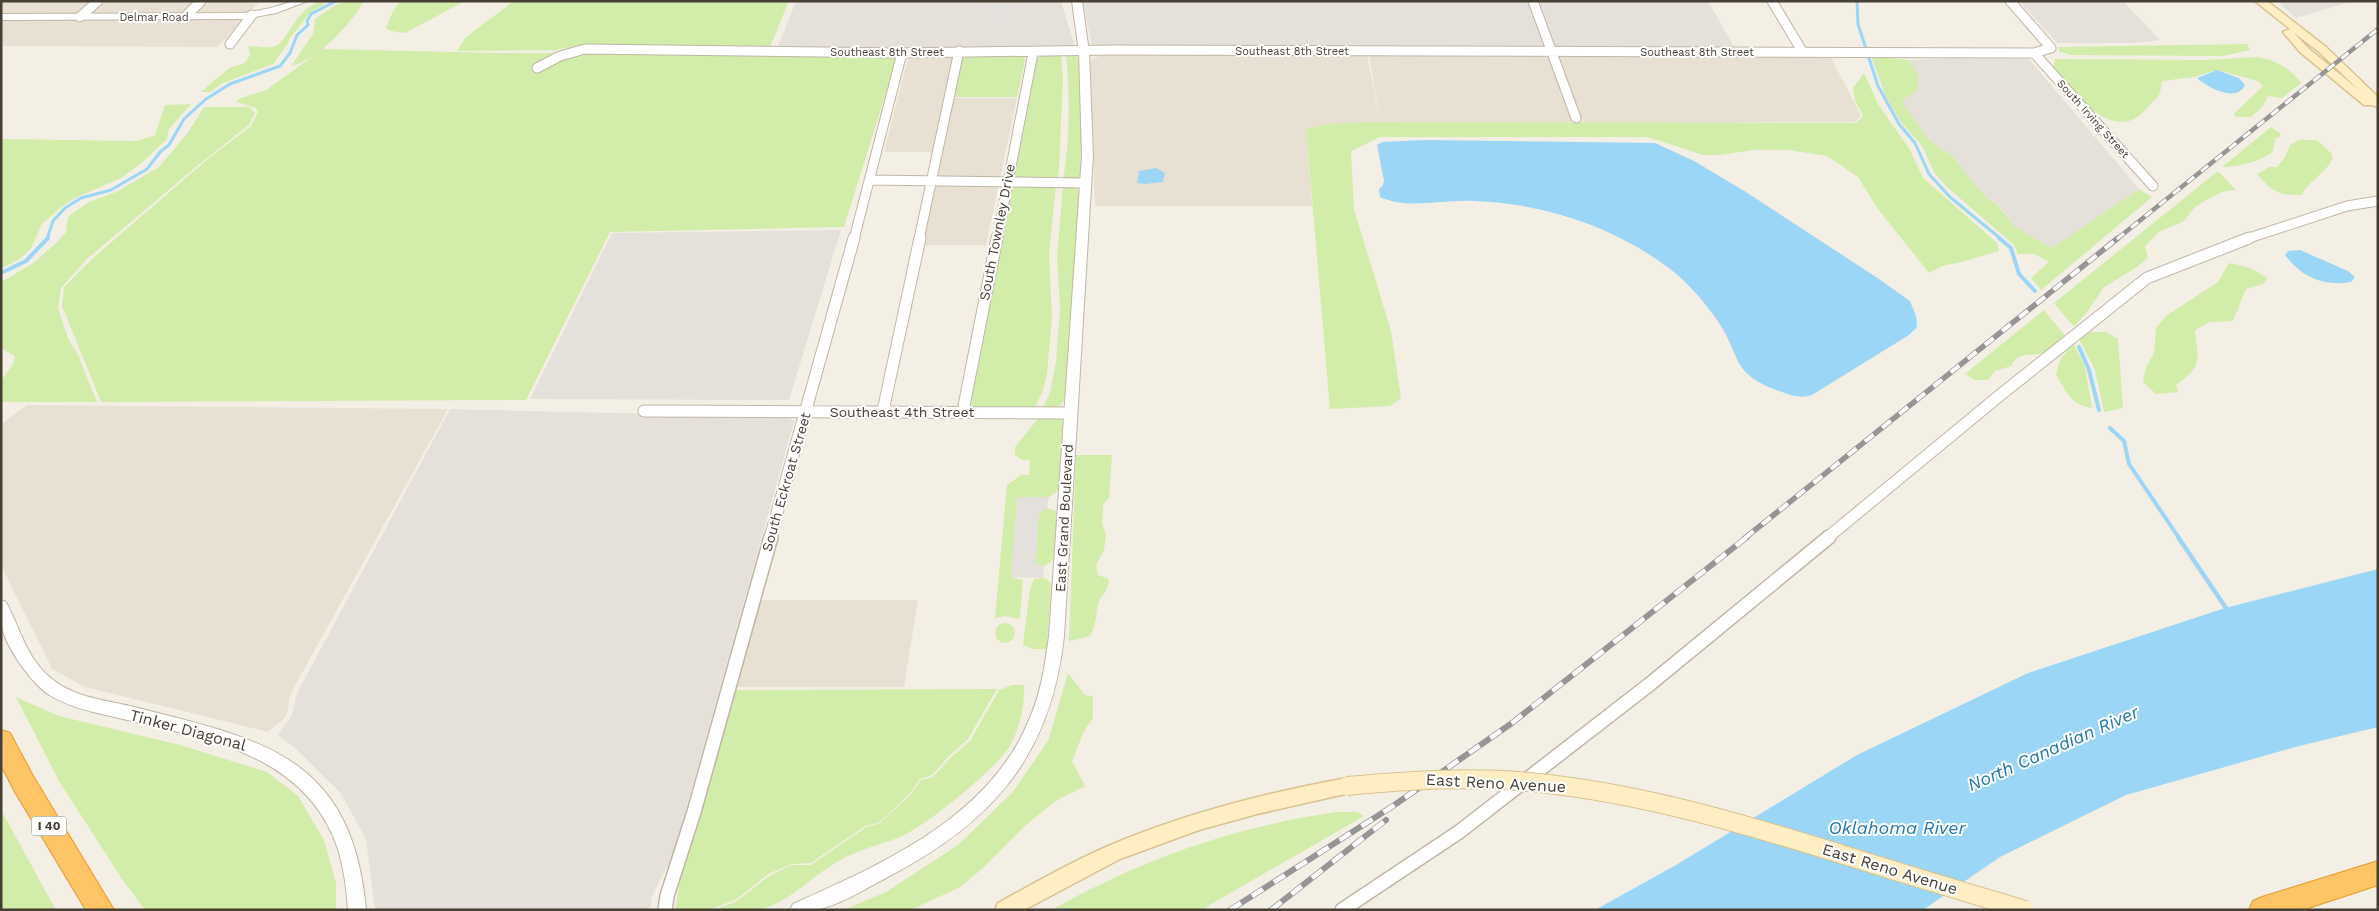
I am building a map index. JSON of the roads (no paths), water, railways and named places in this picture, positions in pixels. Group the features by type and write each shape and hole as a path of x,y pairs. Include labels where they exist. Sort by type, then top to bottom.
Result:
{"highway":[{"name":"I 40","path":"1,740 34,801 101,910"},
{"path":"2262,910 2378,873"}],"main road":[{"path":"2264,5 2322,49 2357,81 2378,104"},
{"path":"2264,5 2304,50 2340,82 2378,111"},
{"name":"East Reno Avenue","path":"1005,910 1112,854 1171,830 1256,804 1347,786 1419,779 1497,780 1564,786 1628,796 1694,810 2025,910"}],"street":[{"path":"80,17 98,1"},
{"path":"185,17 201,1"},
{"name":"Delmar Road","path":"1,17 252,15 274,12 304,1"},
{"name":"East Grand Boulevard","path":"799,910 892,867 933,843 991,793 1026,746 1046,700 1056,651 1070,413 1085,216 1088,120 1084,52 1077,1"},
{"path":"1533,1 1576,118"},
{"path":"1772,1 1802,51"},
{"name":"Southeast 8th Street","path":"537,68 549,59 566,52 586,49 902,53 1872,51 2034,53 2050,48 2010,1"},
{"path":"230,44 252,15"},
{"path":"883,411 959,52"},
{"name":"South Eckroat Street","path":"665,910 806,412 870,180 902,53"},
{"name":"South Townley Drive","path":"963,412 1032,53"},
{"name":"South Irving Street","path":"2034,53 2152,186"},
{"path":"870,180 1085,183"},
{"path":"1342,910 1459,832 1642,690 1999,396 2147,278 2267,231 2347,206 2378,201"},
{"name":"Southeast 4th Street","path":"644,411 1070,413"},
{"name":"Tinker Diagonal","path":"1,606 32,670 55,691 86,703 221,736 272,757 299,776 333,815 339,828 348,850 355,879 357,910"}],"water":[{"path":"2217,70 2239,78 2245,85 2236,93 2222,92 2208,86 2197,78"},
{"path":"1425,140 1655,143 1694,161 1746,192 1876,277 1910,301 1916,316 1917,327 1909,335 1812,395 1800,397 1779,391 1763,384 1744,370 1717,320 1698,295 1683,280 1659,261 1617,236 1571,218 1523,206 1474,201 1402,203 1380,197 1379,189 1384,181 1377,145 1382,142"},
{"path":"1156,168 1165,173 1163,182 1137,183 1139,171"},
{"path":"2300,250 2348,271 2355,277 2351,282 2341,283 2314,279 2298,269 2285,255 2288,251"},
{"name":"Oklahoma River","path":"2378,569 2378,727 2299,746 2126,795 2000,857 1923,910 1595,910 1676,865 1857,755 2028,673 2225,608"}],"waterway":[{"path":"47,239 53,221 65,208 81,198 111,190 147,169 161,151 169,145 184,119 206,99 230,84 280,66 290,53 297,35 308,25 307,21 311,14 336,1"},
{"path":"1857,1 1858,24 1878,86 1899,124 1915,143 1929,174 1950,197 2001,239"},
{"path":"1,273 26,261 48,238"},
{"path":"1999,238 2011,248 2019,274 2035,291"},
{"path":"2079,347 2089,370 2099,410"},
{"path":"2110,428 2124,441 2129,464 2179,538"},
{"path":"2178,537 2228,611"}],"railway":[{"path":"2117,239 2378,29"},
{"path":"1745,538 2118,238"},
{"path":"1230,910 1393,806 1512,723 1747,537"},
{"path":"1271,910 1386,820"}],"water label":[{"name":"North Canadian River","path":"2053,748"}]}
